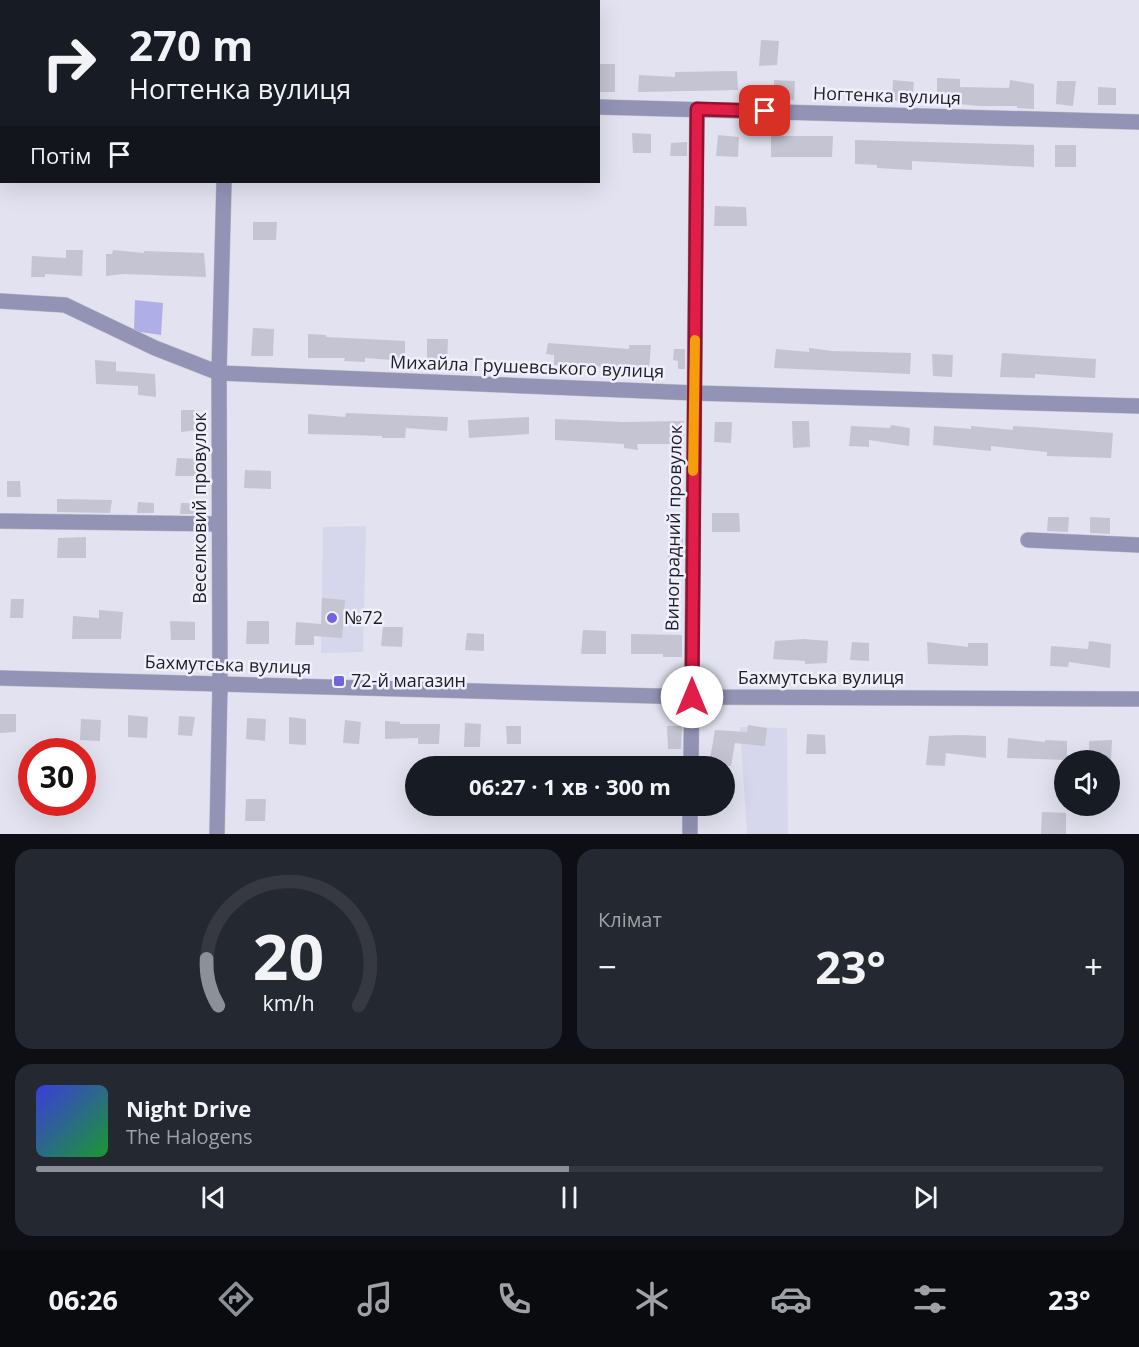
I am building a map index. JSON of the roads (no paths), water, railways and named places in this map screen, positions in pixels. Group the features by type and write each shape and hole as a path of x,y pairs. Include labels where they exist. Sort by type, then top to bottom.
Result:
{"street":[{"name":"Ногтенка вулиця","path":"600,106 1139,122"},
{"name":"Виноградний провулок","path":"691,756 697,109"},
{"name":"Веселковий провулок","path":"217,834 220,684 219,373 224,183"},
{"name":"Михайла Грушевського вулиця","path":"0,301 65,305 155,348 219,373 695,393 1139,406"},
{"path":"0,521 219,524"},
{"path":"1028,540 1139,545"},
{"name":"Бахмутська вулиця","path":"0,678 692,697 1139,699"},
{"path":"690,816 690,834"}],"place":[{"name":"№72","path":"332,618"},
{"name":"72-й магазин","path":"339,681"}]}
